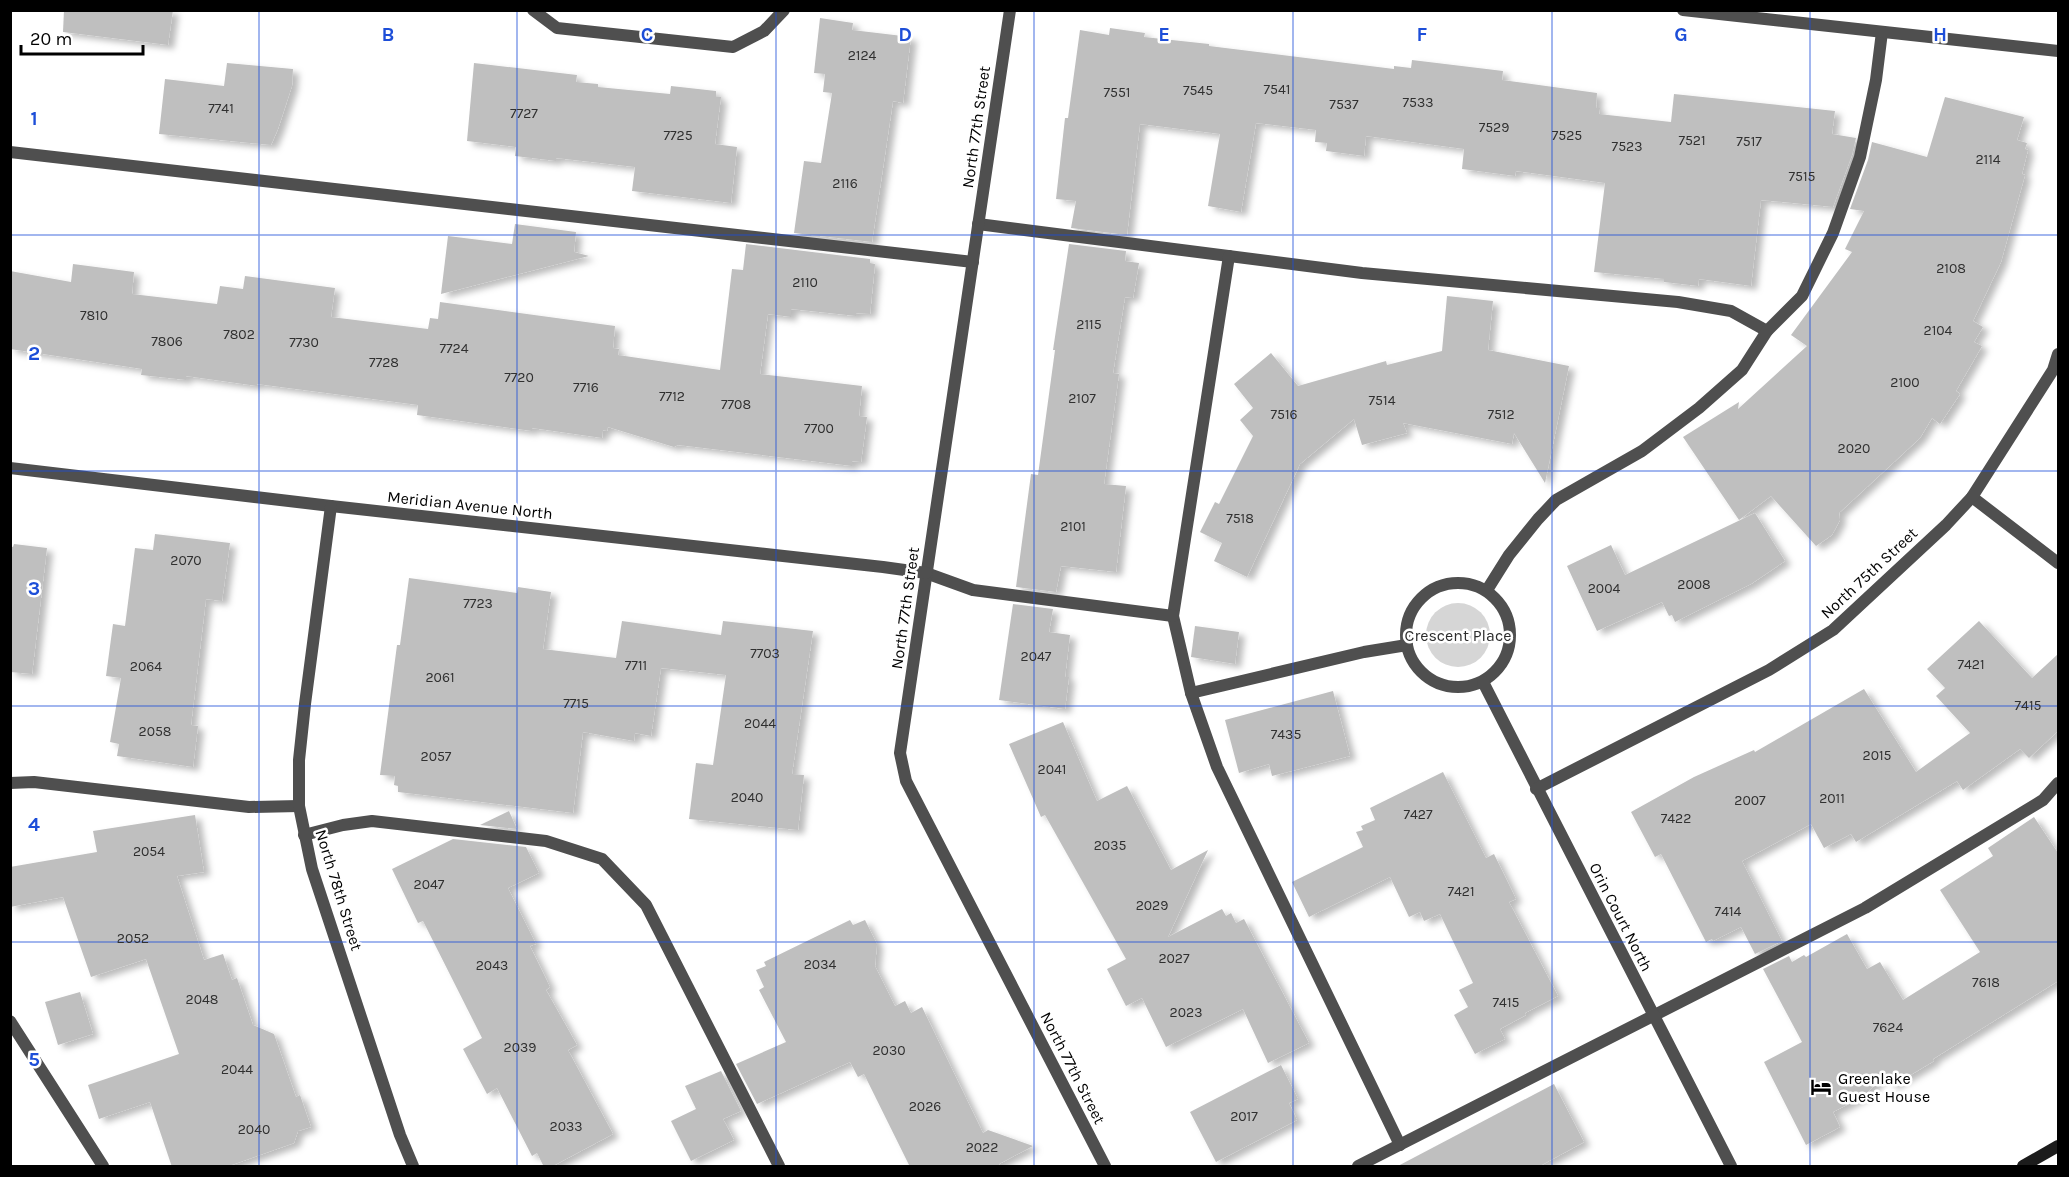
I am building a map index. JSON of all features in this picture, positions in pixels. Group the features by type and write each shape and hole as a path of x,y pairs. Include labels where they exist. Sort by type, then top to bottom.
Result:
{"main road":[{"path":"2023,1167 2058,1146"}],"street":[{"path":"533,10 557,28 733,47 764,31 784,10"},
{"name":"North 77th Street","path":"1010,10 900,753 906,781 1106,1167"},
{"path":"1683,10 2058,51"},
{"path":"1487,590 1509,555 1556,500 1642,451 1699,408 1742,370 1767,331 1802,296 1833,233 1860,157 1876,80 1882,32"},
{"path":"10,152 973,262"},
{"path":"978,224 1362,273 1678,302 1731,311 1767,331"},
{"path":"1228,256 1173,616 1191,693 1217,767 1400,1145"},
{"name":"North 75th Street","path":"1536,789 1769,670 1833,630 1946,525 1972,497 2052,370 2058,354"},
{"name":"Meridian Avenue North","path":"10,468 883,567 926,573 973,590 1173,616"},
{"path":"1972,497 2058,563"},
{"name":"North 78th Street","path":"331,506 305,704 299,806 312,869 400,1135 413,1167"},
{"path":"1449,582 1466,582 1487,590 1496,598 1506,613 1511,630 1510,647 1502,663 1483,682 1457,687 1440,684 1424,675 1413,662 1407,645 1406,628 1411,612 1420,598 1433,588 1449,582"},
{"path":"1191,693 1364,652 1407,645"},
{"name":"Orin Court North","path":"1483,682 1731,1167"},
{"path":"10,783 34,782 249,807 299,806"},
{"path":"1358,1167 1865,908 2043,800 2058,783"},
{"path":"304,835 342,825 372,821 546,841 602,859 645,905 779,1167"},
{"path":"10,1021 103,1167"}],"green space":[{"name":"Crescent Place","path":"1452,603 1464,603 1481,612 1488,623 1490,635 1488,647 1481,658 1464,667 1452,667 1440,662 1431,653 1426,641 1426,629 1431,617 1440,608"}],"building":[{"path":"64,10 173,10 168,45 63,32"},
{"path":"820,18 853,23 852,30 911,37 903,103 893,101 872,242 794,233 804,161 821,163 832,93 823,92 825,74 814,73"},
{"path":"1110,28 1145,33 1144,37 1394,69 1394,66 1411,68 1412,60 1503,71 1502,80 1597,93 1596,108 1600,108 1599,114 1671,122 1674,94 1835,111 1832,134 1856,138 1833,207 1761,200 1751,286 1699,279 1698,286 1664,282 1664,279 1594,272 1605,183 1516,171 1515,176 1462,169 1464,149 1366,136 1364,156 1326,151 1327,143 1315,142 1316,130 1256,123 1241,212 1208,206 1220,134 1140,124 1127,235 1071,228 1076,201 1056,199 1065,118 1068,118 1080,30 1109,35"},
{"path":"227,63 293,69 292,86 271,145 159,134 165,79 224,86"},
{"path":"474,63 577,75 576,82 598,84 598,87 670,94 671,86 716,91 716,97 721,97 715,144 737,147 731,203 632,191 635,167 515,156 516,147 467,141"},
{"path":"1945,97 2024,117 2017,140 2027,143 2025,149 2028,150 2022,174 2025,175 2001,262 1973,321 1983,327 1974,342 1982,346 1956,391 1960,394 1940,424 1932,418 1920,438 1839,513 1840,520 1832,535 1816,546 1771,496 1739,520 1683,437 1739,402 1738,409 1807,346 1791,335 1852,252 1845,249 1864,211 1850,209 1868,160 1872,142 1927,157"},
{"path":"515,224 576,232 574,252 589,256 441,294 448,236 512,244"},
{"path":"746,244 870,259 870,263 875,264 870,314 856,313 856,316 791,309 791,317 768,314 760,374 862,386 859,416 867,417 861,462 852,461 852,466 678,445 674,447 608,427 607,431 603,430 602,438 532,428 532,431 417,415 418,405 186,376 186,380 141,375 142,369 10,349 10,271 71,282 73,264 134,272 132,294 217,304 220,286 243,289 245,276 335,288 331,317 428,329 430,318 438,319 440,302 615,326 613,348 619,349 618,355 720,370 732,269 743,270"},
{"path":"1069,244 1126,251 1125,261 1139,263 1133,298 1125,297 1113,373 1119,374 1104,484 1126,486 1116,572 1061,566 1056,592 1016,587 1031,474 1038,475"},
{"path":"1447,296 1493,301 1488,350 1569,366 1545,483 1514,433 1512,444 1403,423 1407,433 1362,445 1354,419 1300,464 1247,577 1214,561 1222,543 1200,532 1215,502 1219,504 1253,436 1240,420 1253,408 1234,384 1271,353 1298,386 1386,361 1387,365 1442,351"},
{"path":"1755,513 1785,561 1751,584 1675,622 1662,602 1597,631 1567,566 1611,545 1625,575"},
{"path":"155,534 230,543 222,601 206,599 191,725 198,726 193,767 117,756 119,744 110,742 121,678 106,676 113,624 125,626 135,548 153,550"},
{"path":"14,544 47,548 32,674 10,672 10,546 13,547"},
{"path":"409,578 517,593 518,587 551,592 543,649 616,658 622,621 721,635 723,621 813,631 792,774 804,775 798,830 689,819 696,763 713,765 726,675 661,668 651,736 635,733 634,741 583,732 573,813 398,792 398,786 394,785 395,776 380,775 397,645 400,645"},
{"path":"1013,604 1053,609 1049,632 1070,635 1065,677 1069,677 1065,709 999,700"},
{"path":"1979,621 2032,678 2058,654 2058,731 2029,758 2020,749 1963,790 1957,781 1856,842 1851,834 1824,848 1811,824 1742,861 1782,941 1755,954 1741,927 1713,941 1712,939 1706,942 1661,854 1655,857 1631,812 1694,777 1754,750 1755,752 1864,689 1916,772 1970,733 1936,696 1945,688 1927,669"},
{"path":"1195,626 1239,632 1235,664 1191,657"},
{"path":"1333,691 1350,756 1272,776 1269,764 1239,773 1225,720"},
{"path":"1063,722 1097,801 1127,786 1171,870 1208,850 1168,937 1222,909 1226,916 1231,913 1236,923 1244,919 1309,1043 1268,1063 1243,1009 1166,1047 1142,998 1126,1006 1107,969 1126,959 1045,815 1041,817 1009,744"},
{"path":"1443,772 1486,858 1494,854 1516,899 1509,902 1558,996 1500,1029 1505,1039 1475,1054 1454,1015 1468,1007 1459,990 1473,983 1440,914 1424,921 1420,912 1409,917 1390,877 1309,917 1292,882 1363,847 1356,832 1363,830 1361,826 1375,820 1370,808"},
{"path":"509,811 517,829 480,825"},
{"path":"195,815 204,872 177,876 204,960 223,954 232,980 237,978 253,1025 274,1034 296,1097 300,1095 311,1127 298,1131 294,1143 226,1167 172,1167 150,1102 99,1119 88,1085 179,1054 146,959 91,977 63,897 10,907 10,867 97,852 93,831"},
{"path":"2034,817 2058,853 2058,981 1892,1086 1885,1074 1864,1096 1833,1112 1840,1127 1806,1145 1764,1062 1802,1042 1763,969 1789,956 1792,962 1804,955 1806,957 1847,934 1867,969 1880,962 1903,1000 1980,952 1940,890 1993,856 1988,848"},
{"path":"453,839 526,847 539,873 508,888 536,944 530,946 550,987 546,990 577,1045 568,1050 613,1134 551,1167 544,1167 537,1153 532,1156 497,1088 487,1094 463,1049 482,1038 423,921 418,923 392,869"},
{"path":"850,920 853,925 865,920 877,944 875,966 895,1006 905,1001 911,1013 922,1007 983,1133 988,1130 1033,1146 999,1164 1000,1167 910,1167 864,1074 858,1077 850,1062 757,1104 736,1064 786,1042 759,990 764,987 756,970 766,966 764,962"},
{"path":"80,992 93,1034 58,1045 45,1002"},
{"path":"1281,1065 1298,1099 1289,1103 1297,1120 1216,1162 1190,1112"},
{"path":"721,1071 741,1111 723,1119 734,1140 691,1161 671,1121 696,1109 685,1086"},
{"path":"1554,1084 1584,1142 1538,1167 1396,1167"}],"place":[{"name":"Greenlake Guest House","path":"1821,1087"}]}
